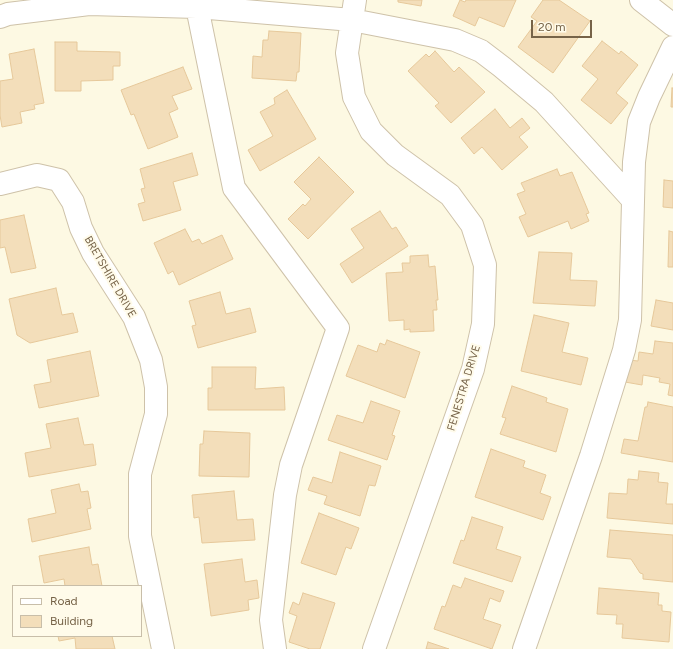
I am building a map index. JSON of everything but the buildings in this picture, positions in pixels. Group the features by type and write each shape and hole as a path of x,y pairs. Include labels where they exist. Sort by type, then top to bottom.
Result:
{"street":[{"path":"641,0 670,17"},
{"path":"0,16 89,4 354,10 454,40 481,51 544,102 632,199"},
{"path":"197,7 234,188 338,328 291,466 285,495 271,620 275,649"},
{"name":"FENESTRA DRIVE","path":"354,10 347,53 354,97 371,131 395,155 450,195 472,225 485,265 483,324 473,370 374,649"},
{"path":"524,649 591,456 624,350 630,320 632,199 634,162 640,122 649,97 673,46"},
{"name":"BRETSHIRE DRIVE","path":"0,184 37,175 59,180 73,202 93,253 134,317 150,360 156,387 156,414 140,474 140,536 163,649"}]}
